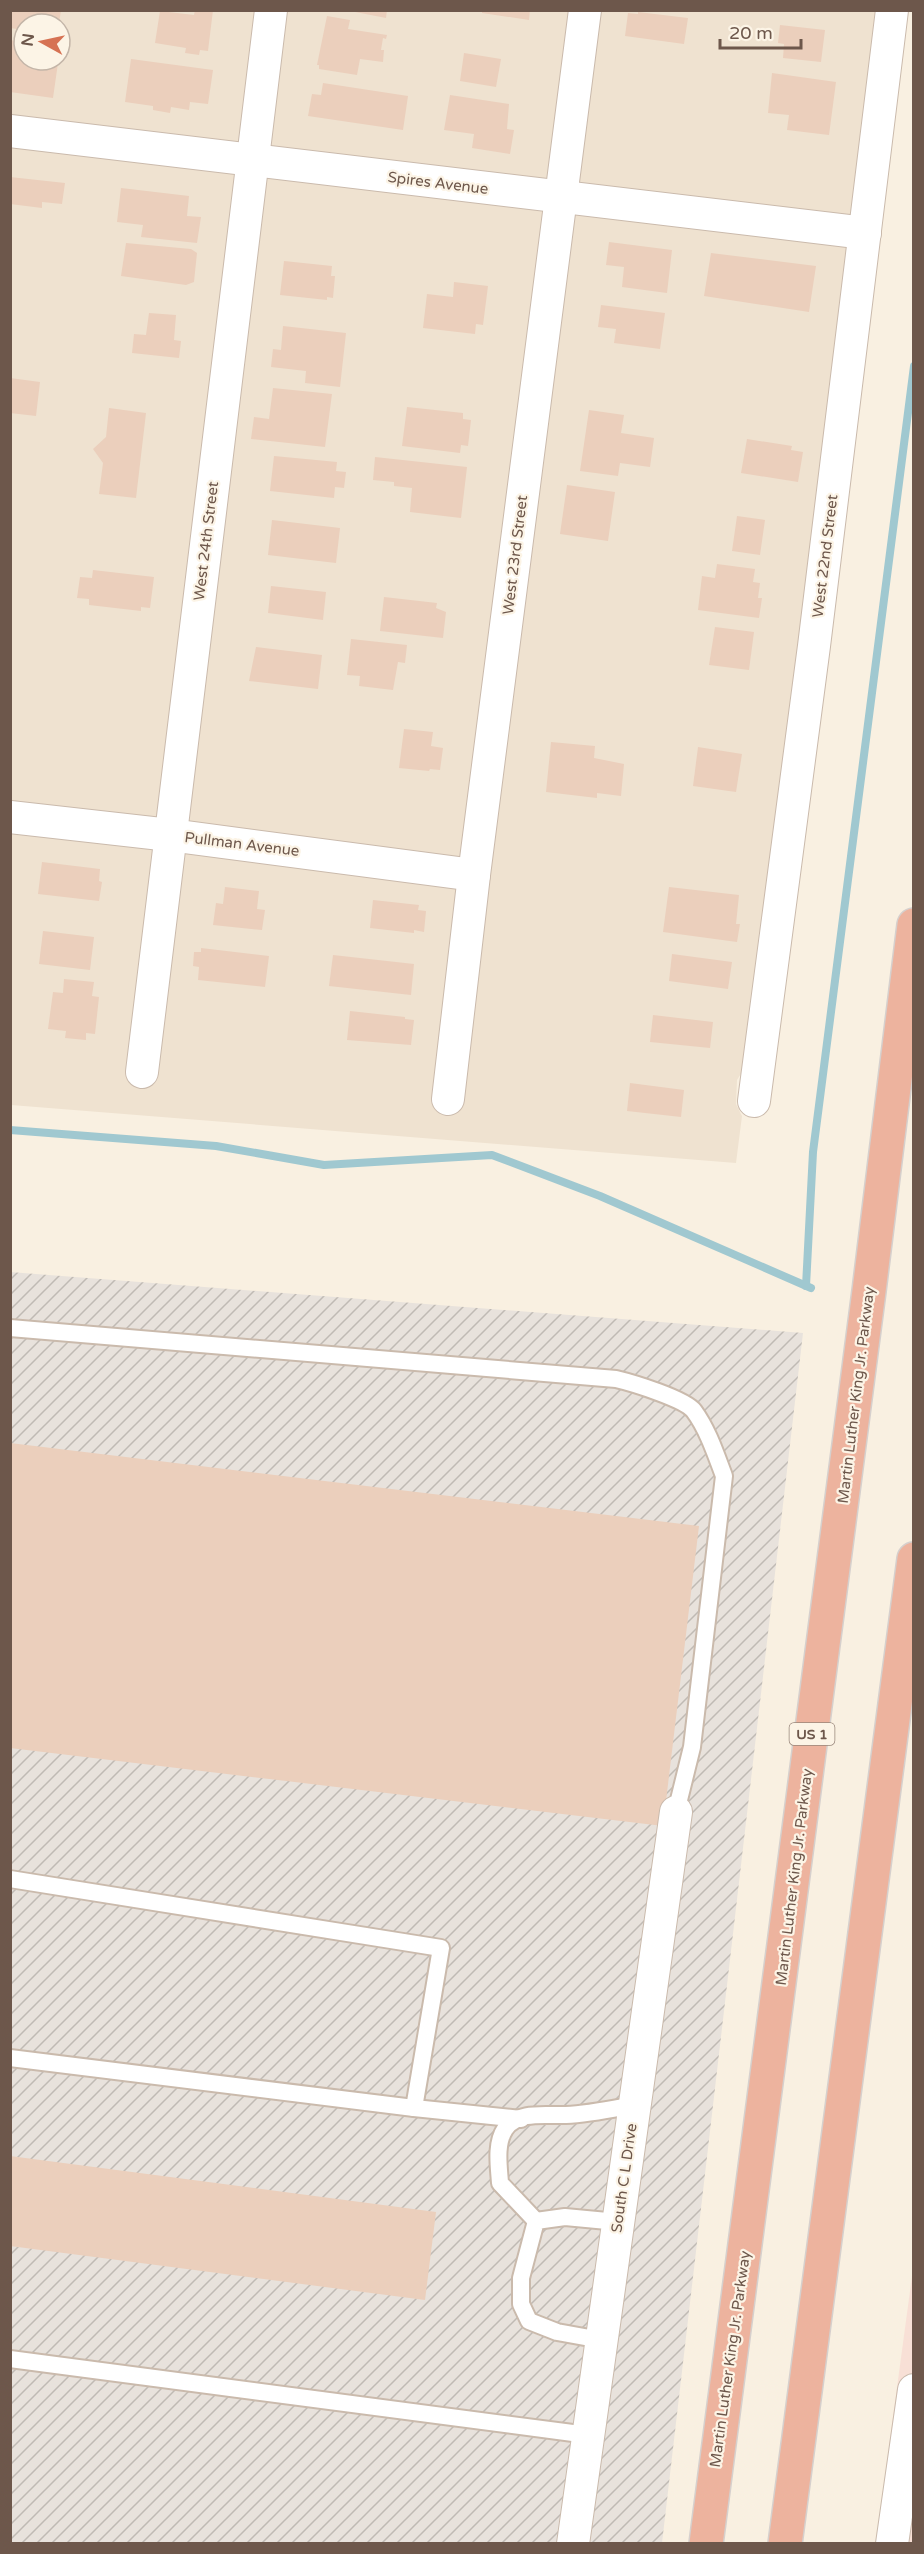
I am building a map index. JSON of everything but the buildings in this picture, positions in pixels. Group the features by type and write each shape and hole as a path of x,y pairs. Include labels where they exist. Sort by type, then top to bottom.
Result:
{"highway":[{"name":"Martin Luther King Jr. Parkway","path":"705,2544 868,1303 914,925"},
{"path":"785,2544 914,1559"}],"street":[{"name":"West 24th Street","path":"142,1072 271,10"},
{"name":"West 23rd Street","path":"447,1099 585,10"},
{"name":"West 22nd Street","path":"754,1101 813,658 892,10"},
{"name":"Spires Avenue","path":"10,130 252,161 865,233"},
{"name":"Pullman Avenue","path":"10,817 170,835 474,875"},
{"name":"South C L Drive","path":"573,2544 675,1812"},
{"path":"892,2544 914,2390"}],"lane":[{"path":"10,1328 616,1379 647,1387 693,1409 712,1445 724,1476 692,1747 675,1812"},
{"path":"10,1879 441,1948 414,2108"},
{"path":"10,2058 521,2119"},
{"path":"536,2221 500,2183 498,2153 505,2129 521,2119 540,2113 566,2115 634,2105"},
{"path":"536,2221 564,2217 618,2222"},
{"path":"536,2221 520,2278 521,2304 529,2321 557,2332 601,2340"},
{"path":"10,2359 588,2435"}],"shaded area":[{"path":"10,11 877,11 749,1061 737,1080 736,1104 742,1116 736,1163 11,1105"},
{"path":"10,1272 803,1333 662,2543 11,2543"},
{"path":"913,2269 913,2543 876,2543"}],"waterway":[{"path":"806,1286 813,1152 914,366"},
{"path":"10,1130 216,1146 324,1165 492,1155 600,1196 811,1288"}]}
